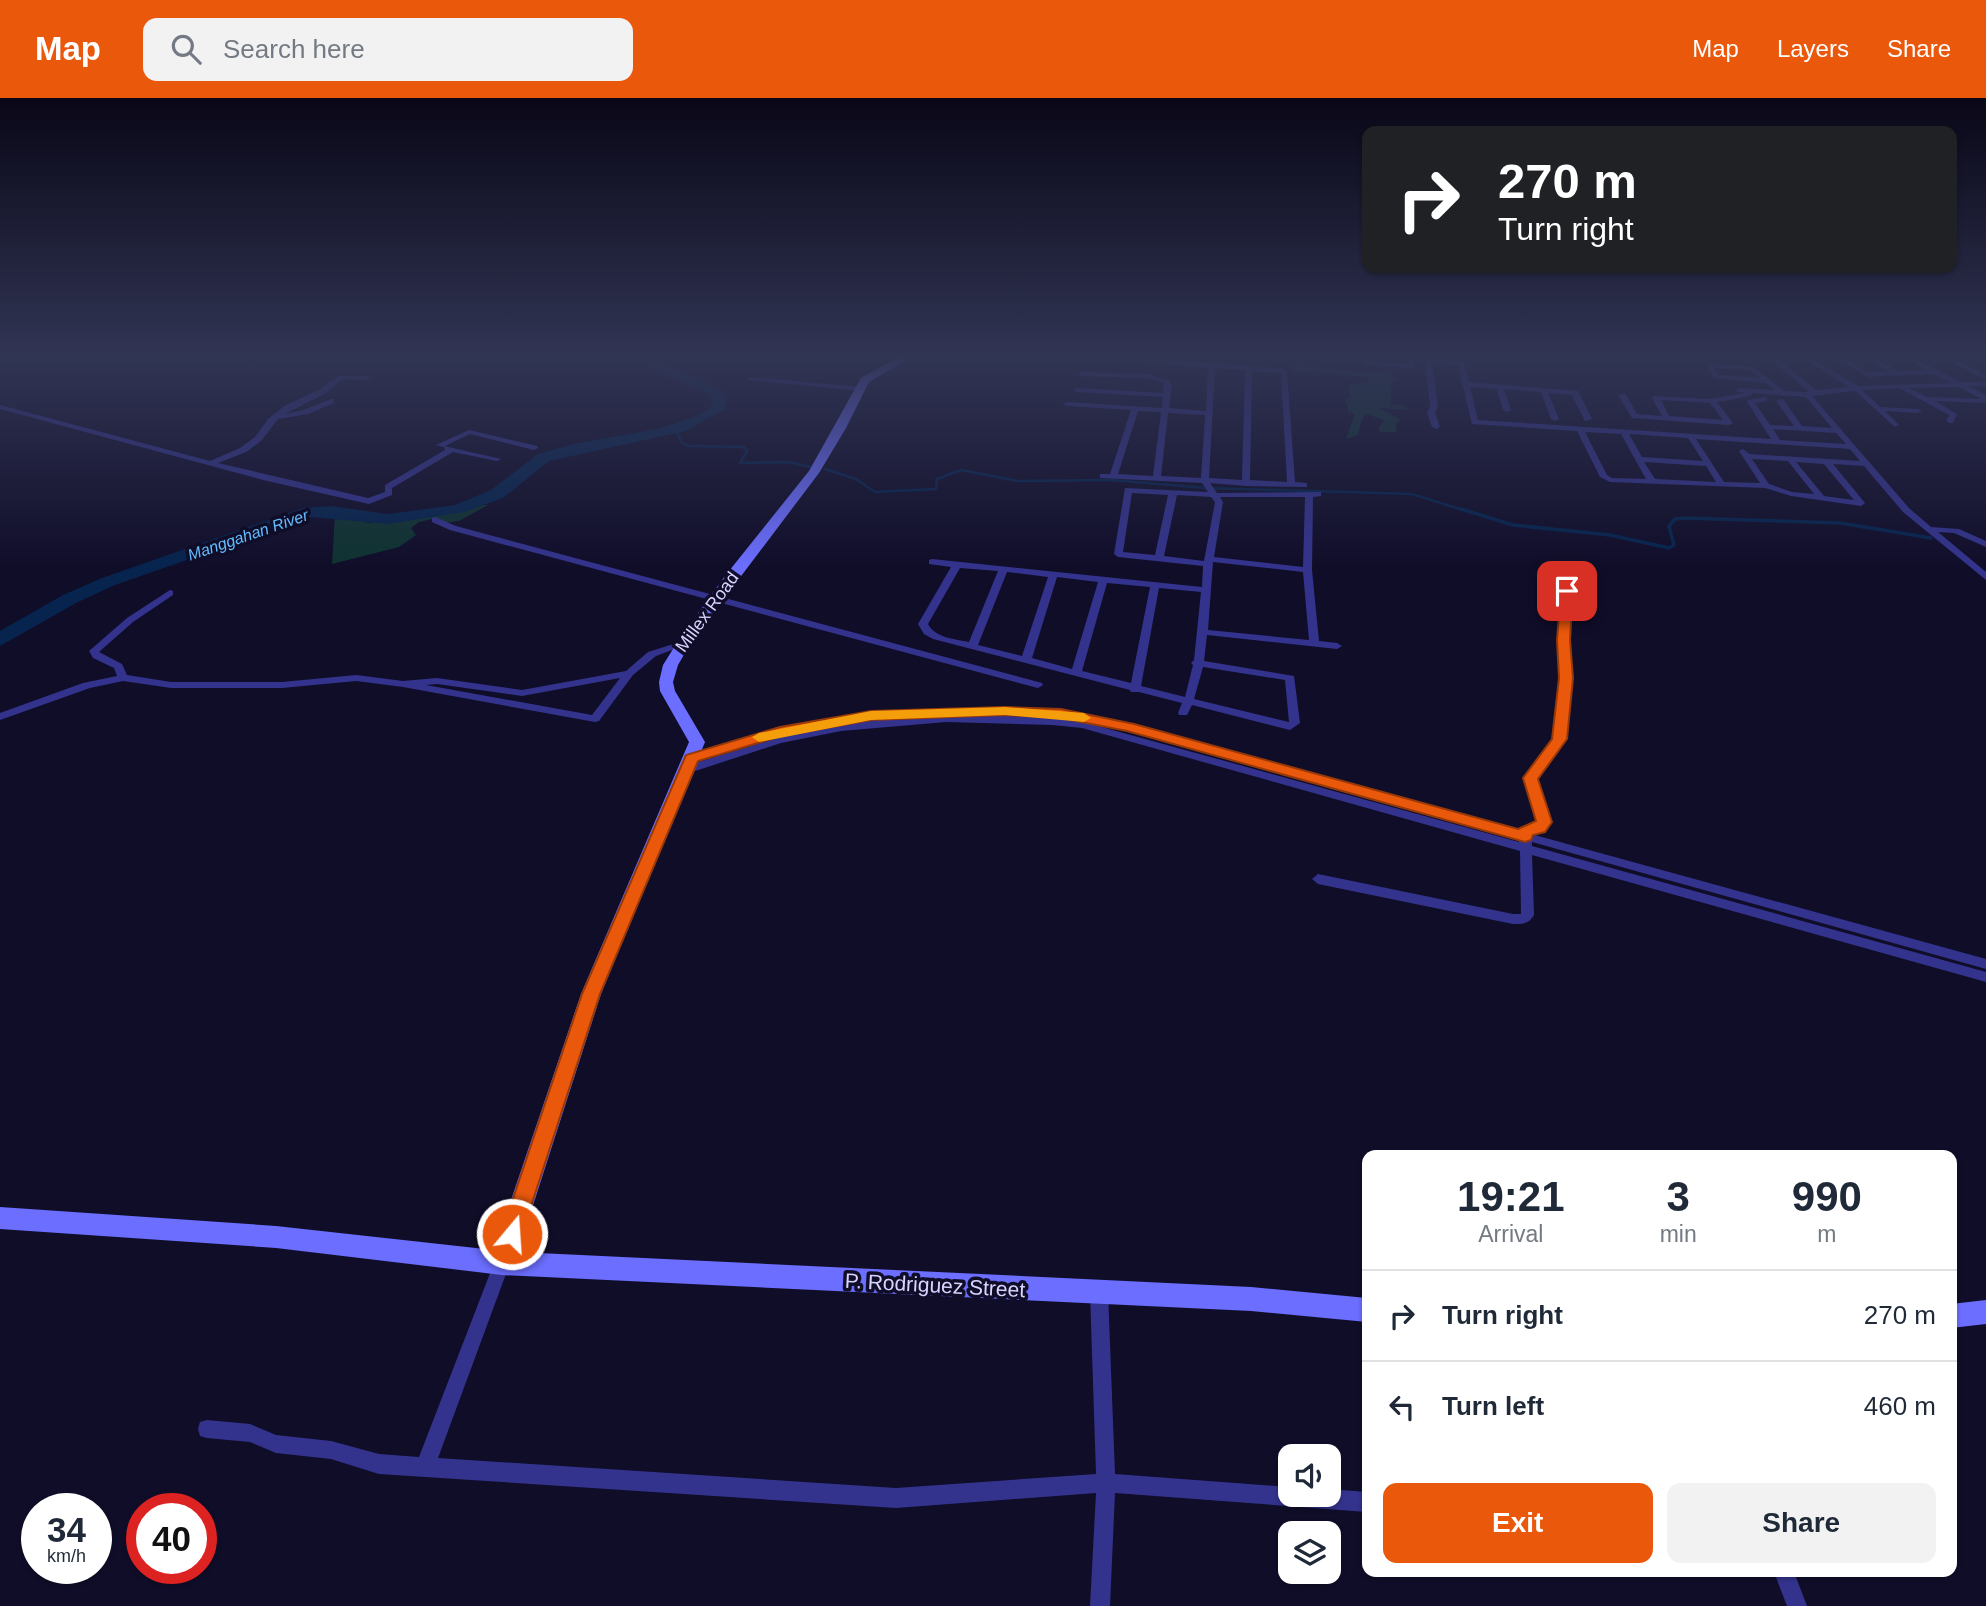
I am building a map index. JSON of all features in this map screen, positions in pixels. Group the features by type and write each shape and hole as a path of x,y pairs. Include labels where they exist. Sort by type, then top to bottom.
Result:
{"street":[{"path":"75,427 369,501 389,493 388,487 395,480 452,449"},
{"path":"211,463 243,450 258,439 267,427"},
{"name":"Millex Road","path":"502,1263 591,994 697,742 694,731 672,704 666,683 671,661 716,597 814,472 839,427"},
{"path":"1114,475 1129,427"},
{"path":"1157,479 1164,427"},
{"path":"1183,713 1188,702 1203,632 1208,562 1219,502 1211,489 1209,427"},
{"path":"1246,484 1248,427"},
{"path":"1287,427 1291,484"},
{"path":"1546,427 1851,447"},
{"path":"1766,427 1777,442"},
{"path":"1779,427 1838,431"},
{"path":"1835,427 1926,528 1986,578"},
{"path":"1580,430 1604,477 1610,480 1766,486 1791,494 1861,503 1826,461"},
{"path":"497,459 440,445 469,432 534,448"},
{"path":"1624,433 1652,482"},
{"path":"1692,438 1721,483"},
{"path":"1736,440 1766,486"},
{"path":"1746,456 1867,464"},
{"path":"1640,459 1709,464"},
{"path":"1790,459 1821,498"},
{"path":"1103,476 1157,479 1211,489 1310,491"},
{"path":"1307,570 1159,559 1118,554 1116,551 1128,490 1173,494 1246,484 1291,484 1310,491"},
{"path":"1310,491 1307,570 1314,643"},
{"path":"1159,559 1173,494"},
{"path":"435,520 453,528 1038,685"},
{"path":"1926,528 1956,531 1986,544"},
{"path":"932,562 1207,590"},
{"path":"957,564 923,624 927,632 936,637 1135,690 1290,727 1295,723 1290,678 1196,663"},
{"path":"972,646 1004,568"},
{"path":"1026,660 1053,574"},
{"path":"1076,674 1103,579"},
{"path":"1135,690 1154,584"},
{"path":"1318,879 1425,903 1524,919 1528,908 1525,831 1540,828 1544,822 1531,778 1559,739 1566,678 1563,640 1567,591"},
{"path":"123,678 118,666 97,656 94,651 130,620 170,593"},
{"path":"1203,632 1337,646"},
{"path":"0,718 87,685 123,678 171,685 282,685 356,678 595,719 629,673 643,659 683,644"},
{"path":"403,684 437,681 535,693 612,674 629,673"},
{"path":"689,764 839,727 950,720 1064,722 1142,738 1525,842 1783,914 1986,977"},
{"path":"1783,914 1986,964"},
{"name":"P. Rodriguez Street","path":"0,1218 276,1237 502,1263 1251,1299 1362,1310"},
{"path":"426,1465 502,1263"},
{"path":"1099,1292 1106,1483 1100,1606"},
{"path":"1957,1315 1986,1312"},
{"path":"208,1429 250,1433 276,1444 331,1450 379,1464 896,1497 1106,1483 1362,1502"},
{"path":"1786,1577 1797,1606"}],"green space":[{"path":"1350,427 1360,427 1358,435 1346,439"},
{"path":"1396,427 1396,432 1381,432 1378,429"},
{"path":"488,505 459,521 443,523 436,518 419,522 411,528 416,535 399,547 332,564 335,514 369,523"}],"waterway":[{"name":"Manggahan River","path":"0,640 33,618 109,581 309,512 331,511 388,519 458,509 497,494 528,467 553,454 660,434 682,427"},
{"path":"676,429 681,442 688,446 744,447 747,451 740,463 788,462 811,467"},
{"path":"825,469 856,479 875,492 936,489 937,479 961,470 1018,481 1111,480 1206,488 1412,494 1466,511"},
{"path":"1461,509 1513,525 1610,535 1669,548 1674,545 1669,526 1675,519 1686,518 1840,523 1931,538"}],"slow traffic":[{"path":"759,737 838,720 871,716 1005,711 1061,713 1084,718"}],"route":[{"path":"512,1234 591,994 692,758 751,739 838,720 947,712 1061,713 1129,727 1525,836 1525,831 1543,826 1531,778 1559,739 1566,678 1563,640 1567,591"}]}
